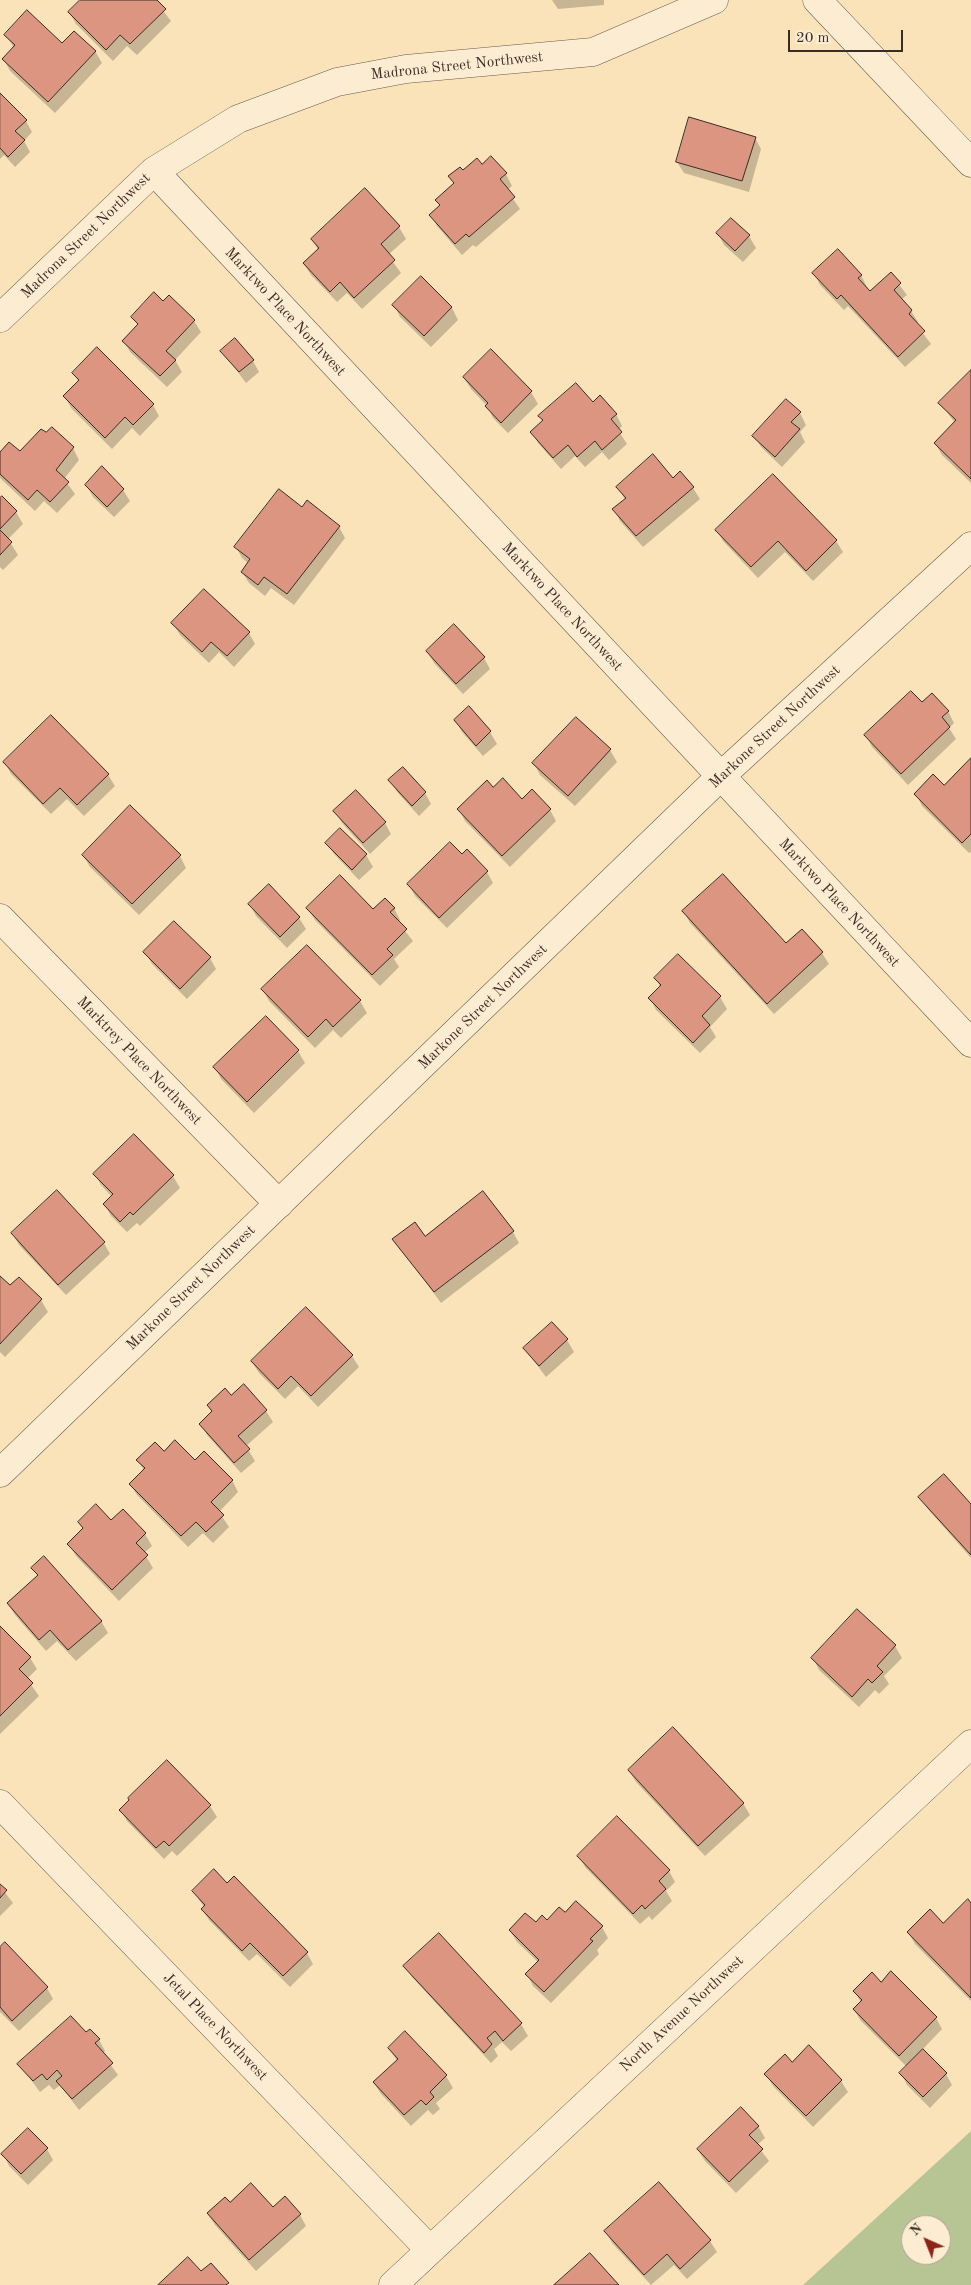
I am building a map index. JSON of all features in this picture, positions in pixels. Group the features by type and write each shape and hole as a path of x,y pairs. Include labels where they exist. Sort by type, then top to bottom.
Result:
{"street":[{"name":"Madrona Street Northwest","path":"0,318 154,171 238,119 337,82 406,69 593,52 714,0"},
{"path":"820,1 971,163"},
{"name":"Marktwo Place Northwest","path":"154,171 971,1043"},
{"name":"Markone Street Northwest","path":"0,1473 721,776 971,546"},
{"name":"Marktrey Place Northwest","path":"0,918 279,1204"},
{"name":"North Avenue Northwest","path":"393,2285 971,1744"},
{"name":"Jetal Place Northwest","path":"0,1804 430,2250"}],"green space":[{"path":"971,2131 971,2285 803,2285"}],"building":[{"path":"80,0 157,0 166,9 130,44 120,35 106,50 68,12"},
{"path":"27,10 62,43 74,31 96,51 48,102 2,59 15,45 4,35"},
{"path":"0,93 27,120 15,131 25,140 8,157 0,148"},
{"path":"689,117 756,137 742,181 676,162"},
{"path":"491,156 507,173 500,179 515,197 469,237 466,234 455,244 429,215 440,205 435,200 454,183 448,176 460,167 463,170 477,158 482,164"},
{"path":"365,188 400,226 381,244 395,260 354,298 340,282 330,292 303,263 319,248 311,239"},
{"path":"731,218 750,235 735,251 716,233"},
{"path":"838,249 862,275 858,278 870,291 891,272 901,283 894,290 912,310 909,314 925,331 898,357 841,295 837,299 812,273"},
{"path":"421,276 452,307 424,336 392,305"},
{"path":"154,292 163,301 169,295 195,320 166,351 176,360 160,376 122,341 138,324 131,317"},
{"path":"235,338 254,360 239,372 220,351"},
{"path":"97,347 154,404 133,425 125,417 105,438 63,396 79,380 72,373"},
{"path":"491,349 532,391 501,423 485,406 488,403 463,377"},
{"path":"971,370 971,479 934,443 956,420 938,403"},
{"path":"576,383 593,402 600,395 617,414 611,419 622,432 602,450 595,441 577,457 568,445 553,458 530,432 543,420 538,416"},
{"path":"786,399 801,412 791,422 800,429 775,457 752,436"},
{"path":"52,427 74,447 56,470 69,482 50,502 37,490 28,500 0,474 0,452 9,442 20,451 41,429 46,432"},
{"path":"653,454 673,478 680,471 694,487 636,536 612,509 626,498 616,487"},
{"path":"102,466 124,489 107,507 85,485"},
{"path":"773,474 837,540 806,571 778,541 751,567 715,530"},
{"path":"279,489 302,507 307,500 340,526 287,594 264,577 258,585 241,572 250,559 234,547"},
{"path":"2,496 17,511 0,529 0,498"},
{"path":"0,530 12,542 0,555"},
{"path":"204,589 250,632 227,656 211,642 202,652 171,623"},
{"path":"454,624 485,657 456,684 426,651"},
{"path":"911,691 922,702 932,693 949,711 942,717 950,727 901,774 864,735"},
{"path":"469,706 491,731 476,746 454,720"},
{"path":"51,715 109,774 77,805 60,788 43,804 3,762"},
{"path":"576,717 611,749 568,796 532,763"},
{"path":"971,758 971,834 962,843 914,794 933,774 944,785"},
{"path":"403,767 426,792 412,806 388,780"},
{"path":"503,778 522,799 532,789 551,809 502,856 457,809 487,780 493,787"},
{"path":"356,790 386,822 363,843 333,811"},
{"path":"130,805 181,855 132,904 82,855"},
{"path":"340,828 367,854 352,870 325,843"},
{"path":"450,842 462,854 467,849 488,871 439,918 407,884"},
{"path":"723,874 786,943 802,929 823,952 767,1004 682,911"},
{"path":"340,875 373,909 385,898 395,908 390,912 407,929 387,949 393,955 372,975 306,908"},
{"path":"269,884 300,917 280,937 248,904"},
{"path":"174,921 211,957 180,989 143,952"},
{"path":"307,945 361,1000 333,1027 326,1019 308,1037 261,989"},
{"path":"678,954 721,996 702,1016 710,1025 693,1043 648,998 661,985 654,978"},
{"path":"266,1016 299,1050 247,1102 213,1067"},
{"path":"134,1134 174,1175 133,1215 130,1212 120,1222 103,1204 113,1194 93,1174"},
{"path":"57,1190 105,1242 58,1285 11,1233"},
{"path":"483,1191 514,1231 434,1292 392,1239 415,1222 425,1236"},
{"path":"0,1276 10,1285 19,1277 42,1299 0,1344"},
{"path":"306,1307 353,1355 311,1396 291,1376 278,1389 251,1361"},
{"path":"552,1322 568,1339 539,1366 523,1348"},
{"path":"244,1384 267,1410 238,1436 250,1449 234,1463 199,1424 212,1411 207,1405 225,1388 231,1395"},
{"path":"175,1440 195,1460 204,1451 233,1480 211,1502 224,1515 206,1532 196,1522 181,1536 129,1484 145,1468 136,1460 155,1442 164,1451"},
{"path":"944,1474 971,1504 971,1555 918,1497"},
{"path":"96,1504 111,1520 123,1509 146,1533 136,1543 148,1555 112,1590 67,1544 83,1528 78,1522"},
{"path":"44,1556 102,1621 68,1650 50,1630 39,1640 7,1603 38,1575 31,1568"},
{"path":"857,1609 896,1645 877,1666 883,1672 872,1683 868,1679 852,1697 811,1658"},
{"path":"0,1626 31,1657 19,1669 33,1683 0,1716"},
{"path":"673,1727 744,1803 698,1846 628,1770"},
{"path":"167,1760 211,1805 169,1846 164,1841 156,1848 119,1810 129,1800 128,1798"},
{"path":"617,1816 670,1870 659,1881 666,1889 645,1909 642,1905 633,1914 577,1856"},
{"path":"214,1869 227,1883 234,1876 308,1952 283,1976 250,1943 242,1951 201,1909 205,1905 192,1891"},
{"path":"0,1884 7,1890 0,1898"},
{"path":"968,1899 971,1903 971,1998 907,1932 930,1909 943,1923"},
{"path":"576,1901 603,1926 590,1939 593,1941 544,1992 525,1974 539,1960 509,1930 525,1913 536,1922 542,1915 547,1920 559,1907 565,1912"},
{"path":"439,1933 522,2023 503,2041 495,2031 487,2038 492,2044 484,2053 403,1966"},
{"path":"5,1942 48,1987 12,2021 0,2007 0,1947"},
{"path":"891,1971 937,2017 899,2056 853,2009 862,2000 853,1991 872,1972 881,1982"},
{"path":"71,2016 86,2032 90,2029 100,2039 95,2043 113,2063 72,2099 56,2081 62,2076 57,2070 47,2080 42,2074 33,2081 17,2064"},
{"path":"405,2031 447,2075 430,2092 434,2097 426,2105 421,2100 404,2115 373,2082 398,2059 388,2048"},
{"path":"809,2045 842,2080 806,2116 764,2074 785,2054 792,2062"},
{"path":"923,2049 947,2073 923,2097 899,2073"},
{"path":"741,2107 759,2126 749,2135 763,2149 729,2182 697,2149"},
{"path":"28,2128 48,2148 21,2174 1,2154"},
{"path":"659,2182 711,2240 680,2269 667,2254 644,2275 604,2231"},
{"path":"251,2183 273,2207 285,2196 301,2214 249,2260 207,2213 225,2197 230,2202"},
{"path":"590,2253 619,2285 554,2285"},
{"path":"188,2257 201,2271 211,2263 229,2283 226,2285 158,2285"}]}
